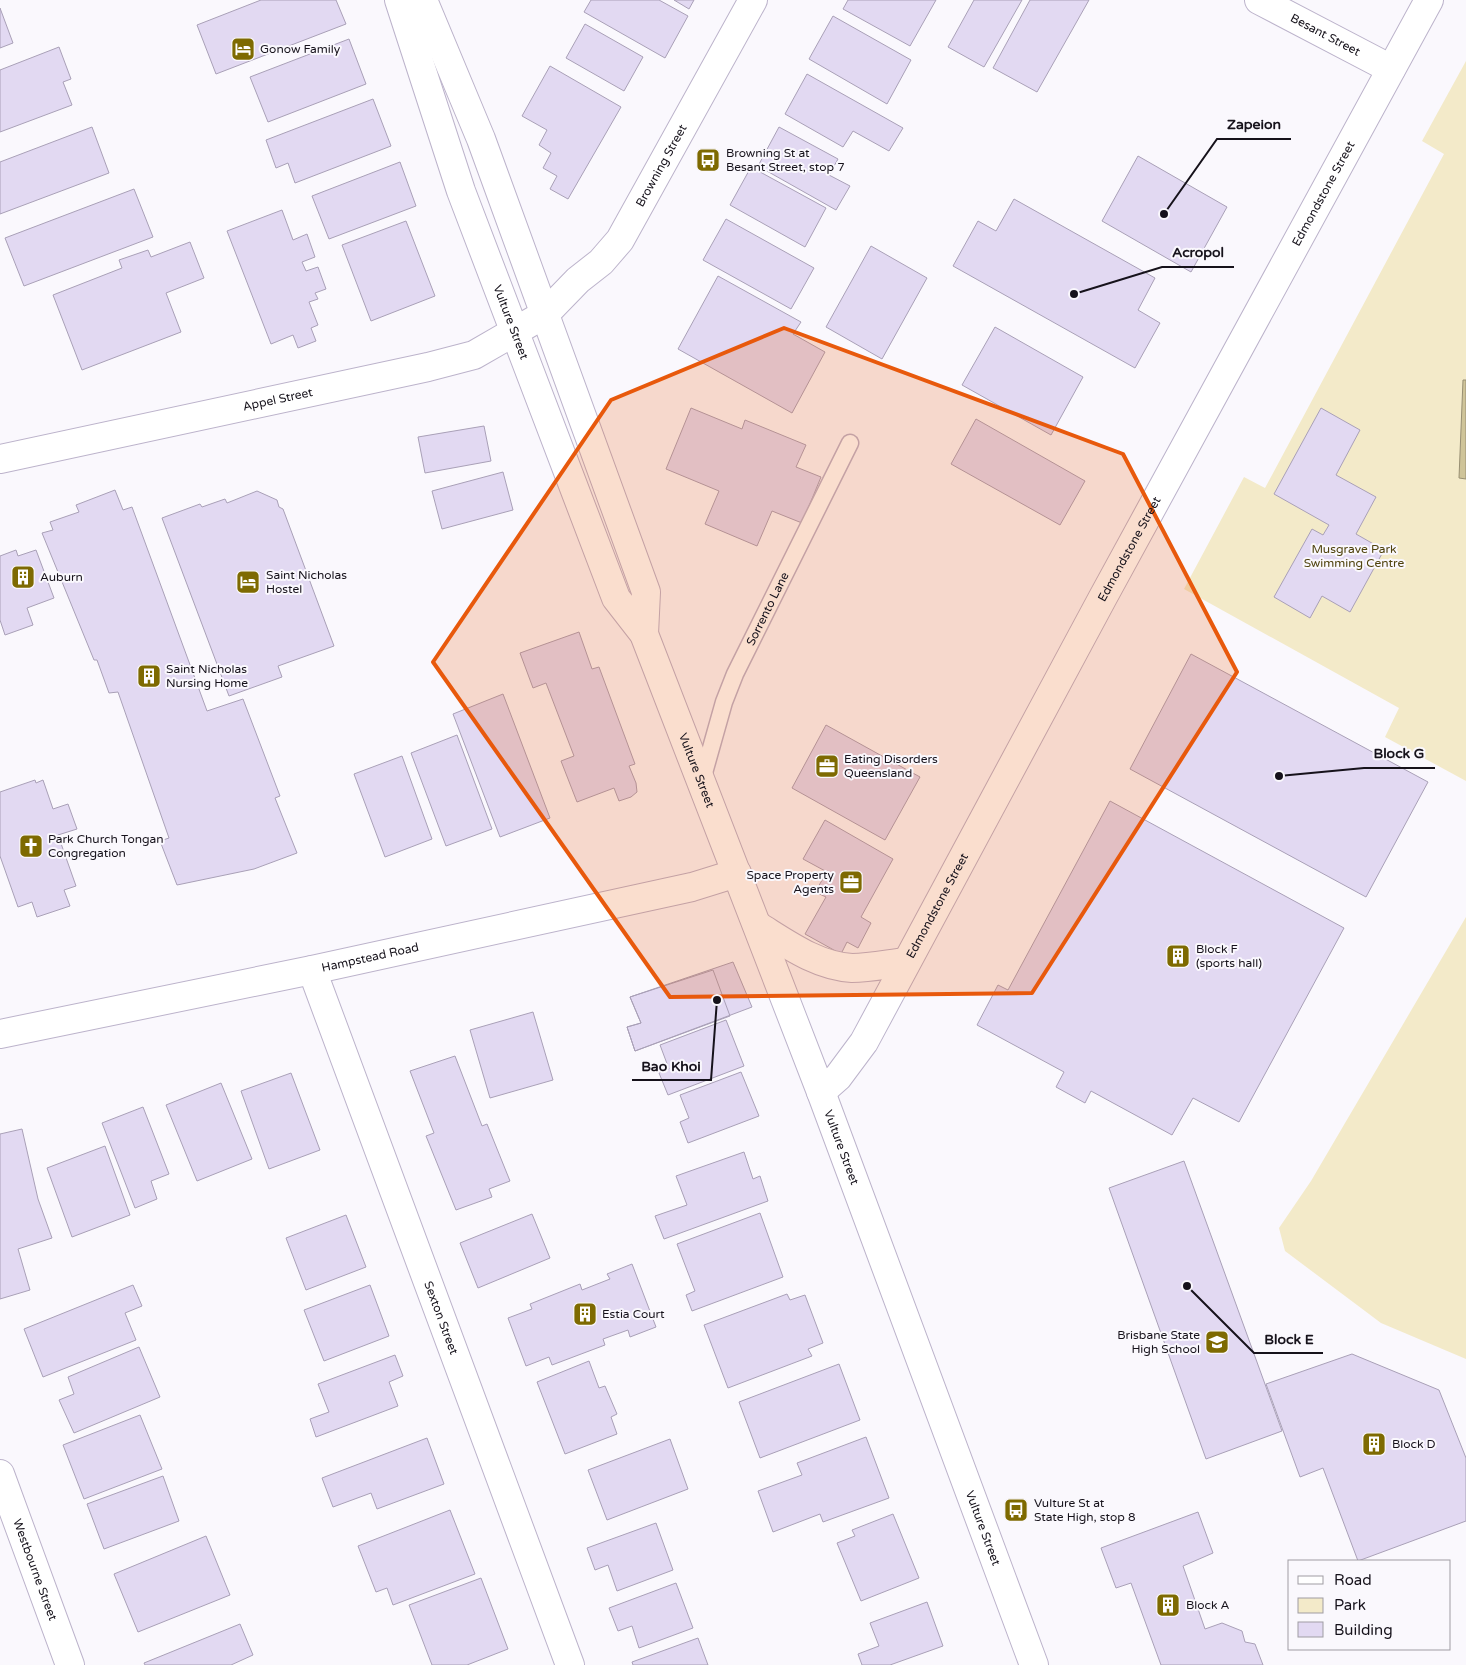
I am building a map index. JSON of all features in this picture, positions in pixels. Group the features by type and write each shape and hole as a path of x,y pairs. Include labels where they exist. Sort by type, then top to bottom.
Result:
{"street":[{"name":"Vulture Street","path":"399,0 462,191 514,333 616,598 644,634 702,782 821,1092 1034,1665"},
{"name":"Vulture Street","path":"423,0 481,139 646,592 644,634"},
{"name":"Browning Street","path":"545,314 578,280 601,262 620,240 752,0"},
{"name":"Besant Street","path":"1260,0 1391,69"},
{"name":"Edmondstone Street","path":"821,1092 838,1077 864,1042 1102,599 1429,0"},
{"name":"Appel Street","path":"1,456 428,367 474,355 545,314"},
{"name":"Hampstead Road","path":"0,1034 312,970 678,890 737,873"},
{"path":"758,926 810,957 828,964 846,967 868,967 906,962"},
{"name":"Sexton Street","path":"312,970 570,1665"},
{"name":"Westbourne Street","path":"0,1474 70,1665"}],"lane":[{"name":"Sorrento Lane","path":"702,782 724,702 735,674 850,443"}],"highlighted area":[{"path":"784,328 1123,454 1237,672 1032,993 670,997 433,662 611,400"}],"green space":[{"name":"Musgrave Park Swimming Centre","path":"1466,61 1466,781 1385,737 1399,708 1184,589 1244,477 1265,488 1444,154 1422,141"},
{"path":"1466,917 1466,1359 1381,1323 1285,1251 1279,1228 1311,1181"}],"shaded area":[{"path":"1463,380 1466,380 1466,479 1459,478"}],"building":[{"name":"Gonow Family","path":"261,0 336,0 346,24 216,74 197,25"},
{"path":"591,0 659,0 688,16 665,58 584,12"},
{"path":"674,0 694,0 689,9"},
{"path":"848,0 936,0 910,46 843,9"},
{"path":"974,0 1022,0 984,67 948,47"},
{"path":"1030,0 1089,0 1037,92 993,68"},
{"path":"0,8 13,43 0,48"},
{"path":"833,16 911,60 887,104 809,59"},
{"path":"585,24 643,57 624,91 566,58"},
{"path":"349,39 366,84 268,122 250,77"},
{"path":"59,47 71,79 63,82 72,105 0,132 0,70"},
{"path":"550,66 621,107 568,199 550,189 557,176 543,168 551,153 539,145 547,130 522,116"},
{"path":"807,74 903,128 889,151 853,131 843,147 785,114"},
{"path":"373,99 391,146 295,183 288,163 276,168 266,140"},
{"path":"92,127 109,173 0,214 0,162"},
{"path":"779,127 838,159 829,175 850,186 836,210 758,166"},
{"path":"1138,156 1227,207 1191,272 1102,221"},
{"path":"400,162 416,206 329,239 312,196"},
{"path":"751,167 826,208 805,247 730,205"},
{"path":"134,189 153,237 24,286 5,238"},
{"path":"1014,199 1155,278 1138,310 1160,323 1135,368 953,266 978,221 996,231"},
{"path":"282,210 293,240 307,234 315,257 302,262 306,271 318,267 326,289 315,293 318,299 309,302 318,325 311,328 316,341 298,348 293,335 271,344 227,231"},
{"path":"726,219 814,268 791,309 703,260"},
{"path":"406,221 435,296 371,321 342,245"},
{"path":"190,242 204,278 166,293 181,332 82,370 53,295 122,268 119,260 148,250 151,257"},
{"path":"871,246 927,278 882,359 826,327"},
{"path":"718,276 801,322 793,334 825,352 792,413 678,349"},
{"path":"995,327 1083,377 1051,435 962,385"},
{"path":"691,408 742,429 745,420 806,445 796,467 821,477 802,523 772,511 757,546 705,524 719,491 666,469"},
{"path":"1321,408 1360,430 1336,475 1376,497 1356,534 1384,550 1350,612 1322,596 1310,618 1274,597 1312,529 1323,535 1329,525 1274,494"},
{"path":"976,419 1085,481 1060,525 951,464"},
{"path":"484,426 491,461 425,473 418,437"},
{"path":"503,472 513,510 442,529 432,491"},
{"name":"Saint Nicholas Nursing Home","path":"115,490 123,510 132,507 207,711 243,699 280,796 275,798 297,853 254,869 177,885 160,841 169,838 118,692 109,693 97,660 94,660 42,533 53,530 50,522 79,512 76,505"},
{"name":"Saint Nicholas Hostel","path":"257,491 277,500 279,507 283,509 334,646 278,666 282,677 229,696 162,518 200,504 202,507 225,499 227,503"},
{"name":"Auburn","path":"16,550 18,556 36,550 54,598 27,608 33,625 5,635 0,620 0,556"},
{"path":"579,632 592,669 599,667 635,764 629,766 636,783 637,792 631,797 619,801 614,788 577,802 561,761 574,756 546,683 533,688 520,653"},
{"path":"1191,654 1428,782 1366,897 1130,769"},
{"path":"503,694 550,818 500,837 453,714"},
{"path":"826,725 920,777 885,840 792,788"},
{"path":"457,735 492,829 446,846 411,753"},
{"path":"402,756 432,839 385,857 354,774"},
{"name":"Park Church Tongan Congregation","path":"35,780 36,783 43,780 53,809 68,804 77,829 58,835 76,886 64,890 70,906 37,917 32,902 18,907 0,856 0,792"},
{"name":"Block F (sports hall)","path":"1110,801 1344,928 1239,1122 1193,1098 1172,1135 1091,1091 1085,1103 1056,1087 1064,1072 977,1025 998,985 1008,990"},
{"name":"Space Property Agents","path":"825,820 893,859 861,917 871,923 858,948 847,942 841,954 805,934 826,897 815,892 827,872 803,859"},
{"path":"733,962 752,1007 635,1051 627,1027 641,1023 630,997"},
{"path":"713,970 730,1016 635,1051 627,1027 641,1023 630,997"},
{"path":"533,1012 553,1080 490,1098 470,1030"},
{"path":"726,1020 744,1066 668,1095 659,1073 669,1069 660,1045"},
{"path":"455,1056 482,1126 487,1124 510,1181 489,1189 492,1197 456,1210 426,1136 434,1133 410,1071"},
{"path":"741,1072 759,1116 688,1143 680,1122 689,1118 680,1095"},
{"path":"291,1073 320,1150 269,1169 241,1091"},
{"path":"221,1083 252,1159 197,1181 166,1105"},
{"path":"143,1107 169,1174 151,1181 157,1199 135,1208 102,1123"},
{"path":"22,1129 38,1199 52,1238 18,1249 30,1290 0,1299 0,1134"},
{"path":"105,1146 130,1215 72,1237 47,1168"},
{"path":"744,1152 753,1179 760,1176 768,1201 664,1239 655,1216 687,1205 676,1176"},
{"path":"1184,1161 1282,1431 1206,1459 1109,1188"},
{"path":"760,1213 783,1277 692,1311 686,1295 695,1291 677,1244"},
{"path":"532,1214 550,1258 478,1288 460,1243"},
{"path":"346,1215 366,1267 306,1290 286,1238"},
{"name":"Estia Court","path":"632,1264 656,1327 630,1337 628,1330 603,1339 605,1345 552,1365 549,1357 526,1366 508,1318 532,1309 530,1304 580,1284 582,1290 610,1279 607,1274"},
{"path":"133,1285 142,1306 125,1313 136,1340 43,1377 24,1329"},
{"path":"370,1285 389,1336 324,1361 304,1310"},
{"path":"787,1294 790,1300 805,1295 823,1343 808,1349 812,1356 728,1388 704,1325"},
{"path":"139,1347 160,1397 74,1433 59,1400 74,1394 68,1377"},
{"name":"Block D","path":"1352,1354 1439,1390 1466,1458 1466,1521 1358,1560 1323,1468 1300,1477 1266,1384"},
{"path":"395,1355 403,1376 389,1382 398,1406 316,1437 310,1419 329,1412 318,1384"},
{"path":"589,1361 599,1388 605,1386 617,1414 611,1417 617,1434 565,1454 537,1382"},
{"path":"839,1364 860,1420 760,1458 739,1402"},
{"path":"140,1415 162,1469 84,1499 63,1445"},
{"path":"866,1437 889,1498 823,1522 820,1514 773,1532 758,1491 802,1475 797,1463"},
{"path":"427,1438 444,1484 377,1509 371,1493 333,1507 322,1478"},
{"path":"670,1439 688,1489 607,1520 588,1470"},
{"path":"163,1476 179,1521 104,1549 87,1504"},
{"path":"450,1510 475,1574 393,1605 387,1588 376,1592 358,1546"},
{"name":"Block A","path":"1198,1512 1213,1553 1183,1566 1205,1629 1222,1623 1242,1631 1245,1642 1255,1644 1263,1665 1161,1665 1131,1583 1116,1588 1101,1548"},
{"path":"893,1514 919,1578 861,1601 837,1543 855,1536 852,1530"},
{"path":"656,1523 673,1570 617,1591 608,1565 595,1570 587,1548"},
{"path":"206,1536 230,1595 138,1632 114,1574"},
{"path":"481,1578 508,1649 467,1665 432,1665 409,1605"},
{"path":"676,1583 693,1628 639,1648 632,1626 618,1631 609,1608"},
{"path":"927,1602 943,1646 890,1665 862,1665 858,1654 879,1646 870,1623"},
{"path":"240,1624 253,1655 231,1665 145,1665 144,1663"},
{"path":"698,1638 708,1665 633,1665 632,1662"}],"place":[{"name":"Gonow Family","path":"243,49"},
{"name":"Browning St at Besant Street, stop 7","path":"708,160"},
{"name":"Zapeion","path":"1164,214"},
{"name":"Acropol","path":"1074,294"},
{"name":"Auburn","path":"23,577"},
{"name":"Saint Nicholas Hostel","path":"248,582"},
{"name":"Saint Nicholas Nursing Home","path":"149,676"},
{"name":"Eating Disorders Queensland","path":"827,766"},
{"name":"Block G","path":"1279,776"},
{"name":"Park Church Tongan Congregation","path":"31,846"},
{"name":"Space Property Agents","path":"851,882"},
{"name":"Block F (sports hall)","path":"1178,956"},
{"name":"Bao Khoi","path":"717,1000"},
{"name":"Block E","path":"1187,1286"},
{"name":"Estia Court","path":"585,1314"},
{"name":"Brisbane State High School","path":"1217,1342"},
{"name":"Block D","path":"1374,1444"},
{"name":"Vulture St at State High, stop 8","path":"1016,1510"},
{"name":"Block A","path":"1168,1605"}]}
